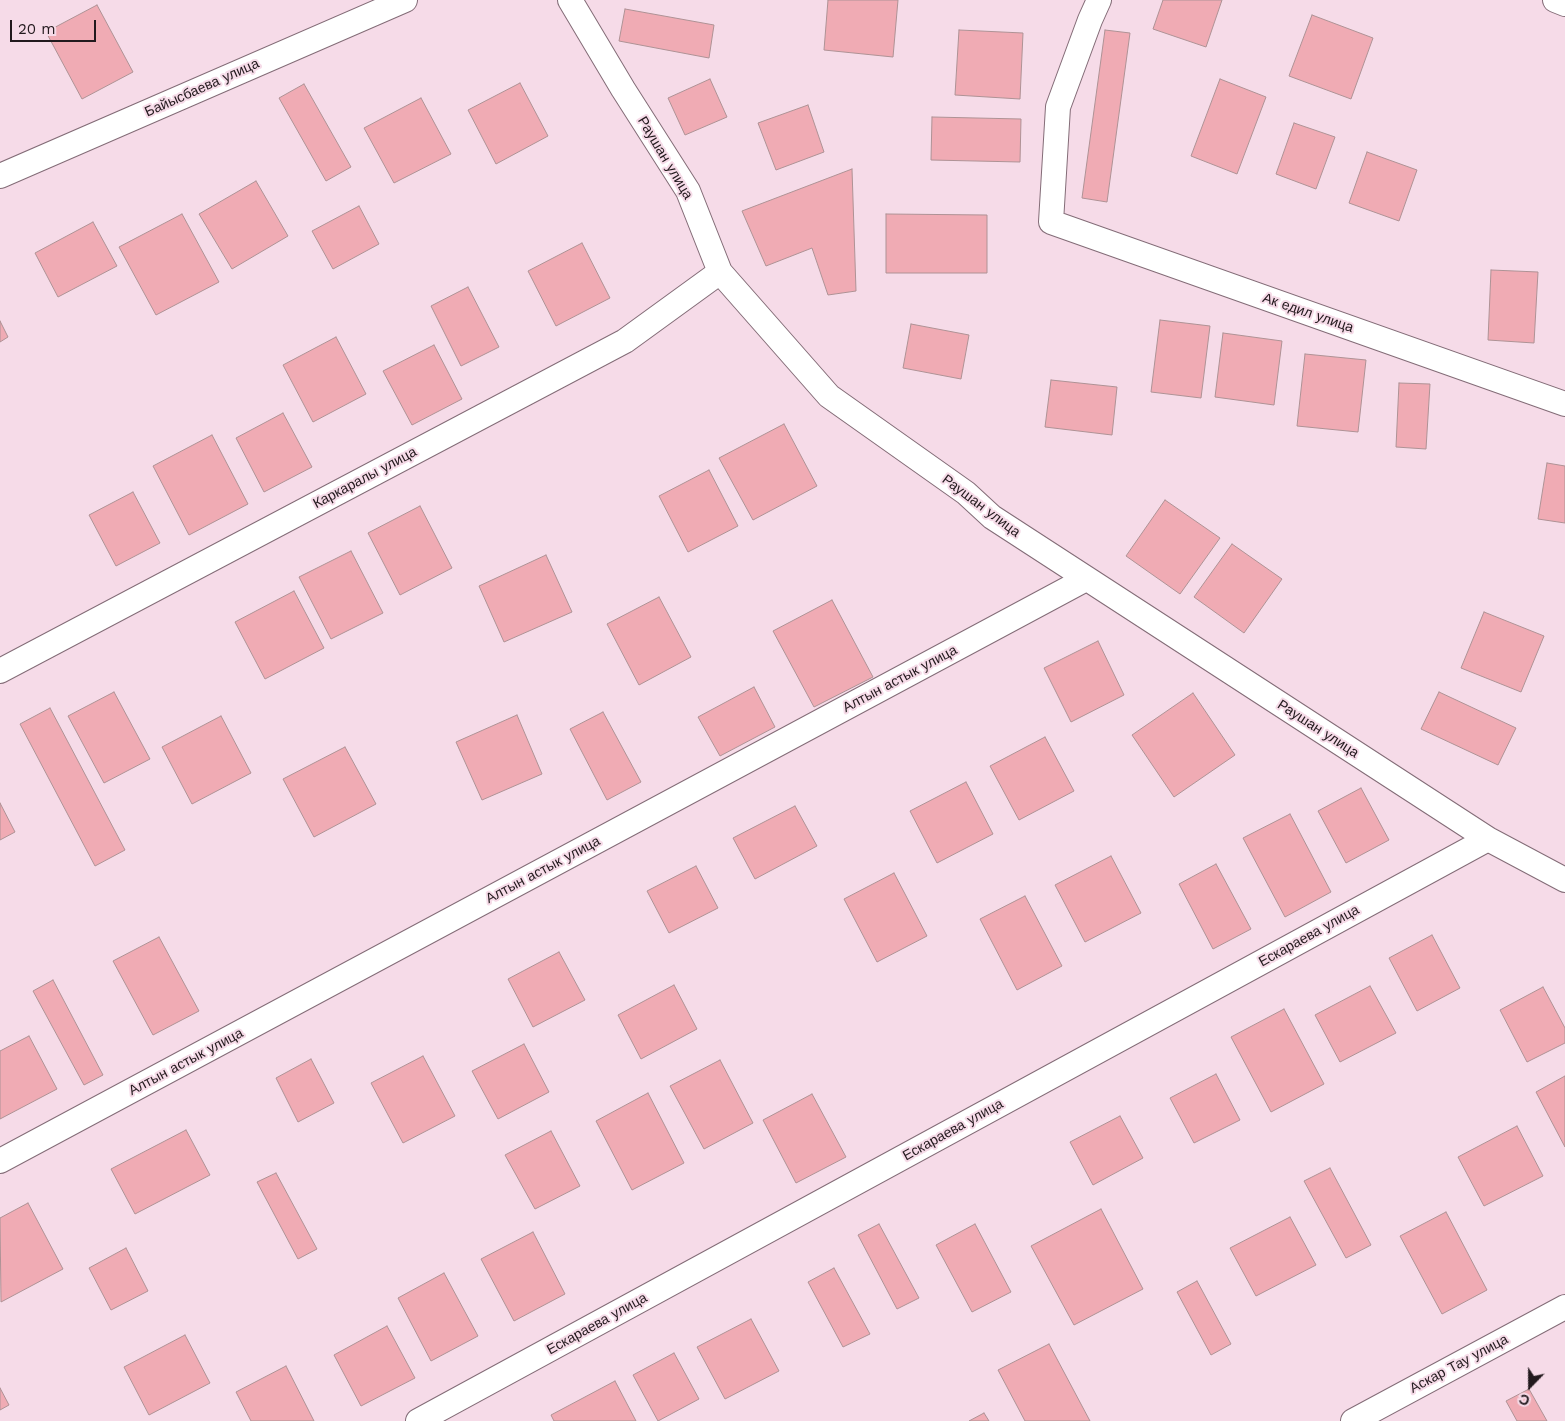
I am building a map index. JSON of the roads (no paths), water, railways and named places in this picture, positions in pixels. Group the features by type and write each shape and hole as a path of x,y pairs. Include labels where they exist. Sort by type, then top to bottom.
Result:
{"street":[{"name":"Байысбаева улица","path":"0,176 405,0"},
{"name":"Раушан улица","path":"570,0 623,89 688,191 720,272 829,396 966,493 992,518 1488,839 1565,880"},
{"name":"Ак едил улица","path":"1099,0 1058,107 1051,222 1565,404"},
{"path":"1555,0 1565,4"},
{"name":"Каркаралы улица","path":"0,671 625,341 720,272"},
{"name":"Алтын астык улица","path":"0,1162 1086,579"},
{"name":"Ескараева улица","path":"418,1421 1488,839"},
{"name":"Аскар Тау улица","path":"1354,1421 1565,1307"}]}
